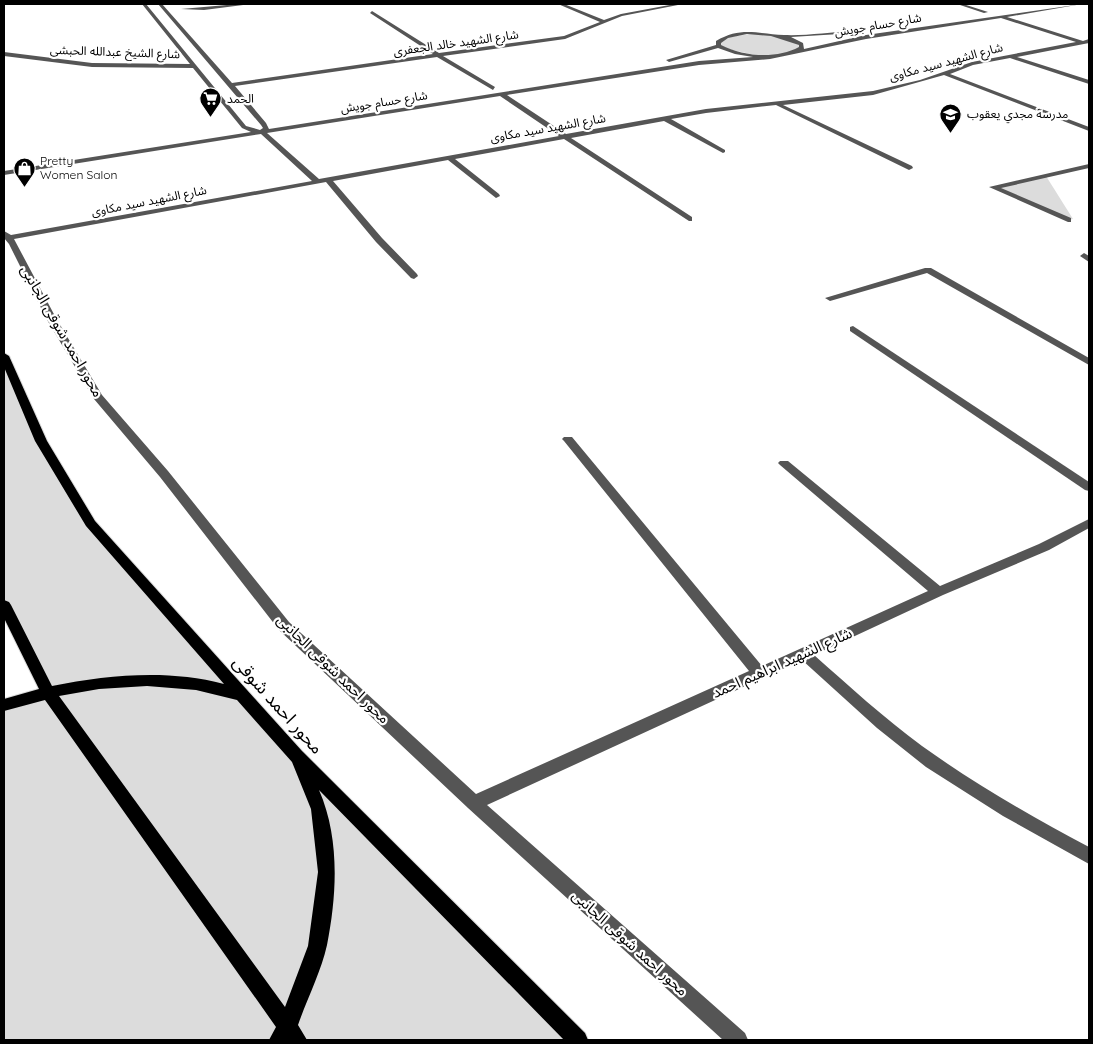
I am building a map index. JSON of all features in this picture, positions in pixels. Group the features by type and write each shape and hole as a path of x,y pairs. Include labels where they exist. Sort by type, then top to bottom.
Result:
{"main road":[{"name":"محور احمد شوقى","path":"4,356 41,441 90,523 296,756 578,1040"},
{"path":"4,605 47,691 288,1036"},
{"path":"4,705 47,691 99,683 150,680 197,684 241,695"},
{"path":"288,1036 317,946 327,872 319,809 296,756"}],"street":[{"path":"144,4 244,127 263,133 317,181"},
{"path":"160,4 264,124 266,128 263,133"},
{"path":"208,4 183,9 204,9 249,4"},
{"path":"560,4 603,21"},
{"name":"شارع الشهيد خالد الجعفرى","path":"231,85 565,37 584,31 603,21 640,10 681,4"},
{"path":"959,4 986,12"},
{"name":"شارع حسام جويش","path":"4,165 654,64 719,46 718,42 723,38 737,35 784,36 854,32 1036,4"},
{"name":"شارع حسام جويش","path":"4,173 699,63 798,52 866,37 1080,4"},
{"path":"372,12 439,56 493,88"},
{"path":"1001,16 1087,42"},
{"path":"784,36 801,44 802,48 798,52"},
{"name":"شارع الشهيد سيد مكاوى","path":"6,235 664,118 736,107 873,93 1010,56 1087,42"},
{"path":"719,46 737,54 768,56"},
{"name":"شارع الشيخ عبدالله الحبشى","path":"4,54 96,65 195,66"},
{"path":"1010,56 1089,82"},
{"path":"944,73 1089,129"},
{"path":"502,95 689,219"},
{"path":"777,104 909,168"},
{"path":"664,118 723,151"},
{"path":"449,157 496,196"},
{"path":"1068,220 993,187 1089,166"},
{"path":"327,179 379,240 414,276"},
{"name":"محور احمد شوقى الجانبى","path":"6,235 98,397 164,474 284,626 474,803 738,1040"},
{"path":"830,298 928,270 1089,362"},
{"path":"853,329 1089,487"},
{"path":"568,439 759,673"},
{"path":"784,463 938,592"},
{"name":"شارع الشهيد ابراهيم احمد","path":"474,803 938,592 1044,547 1089,522"},
{"path":"804,654 861,707 931,761 1014,815 1089,856"}],"shaded area":[{"path":"757,33 795,40 802,48 782,55 771,56 750,54 719,46 723,38"},
{"path":"1046,176 1073,219 1068,220 993,187"},
{"path":"4,356 41,441 90,523 296,756 578,1040 297,1040 287,1028 279,1040 4,1040 4,705 47,691 4,605"}],"place":[{"name":"الحمد","path":"211,118"},
{"name":"مدرسة مجدي يعقوب","path":"951,133"},
{"name":"Pretty Women Salon","path":"24,187"}]}
